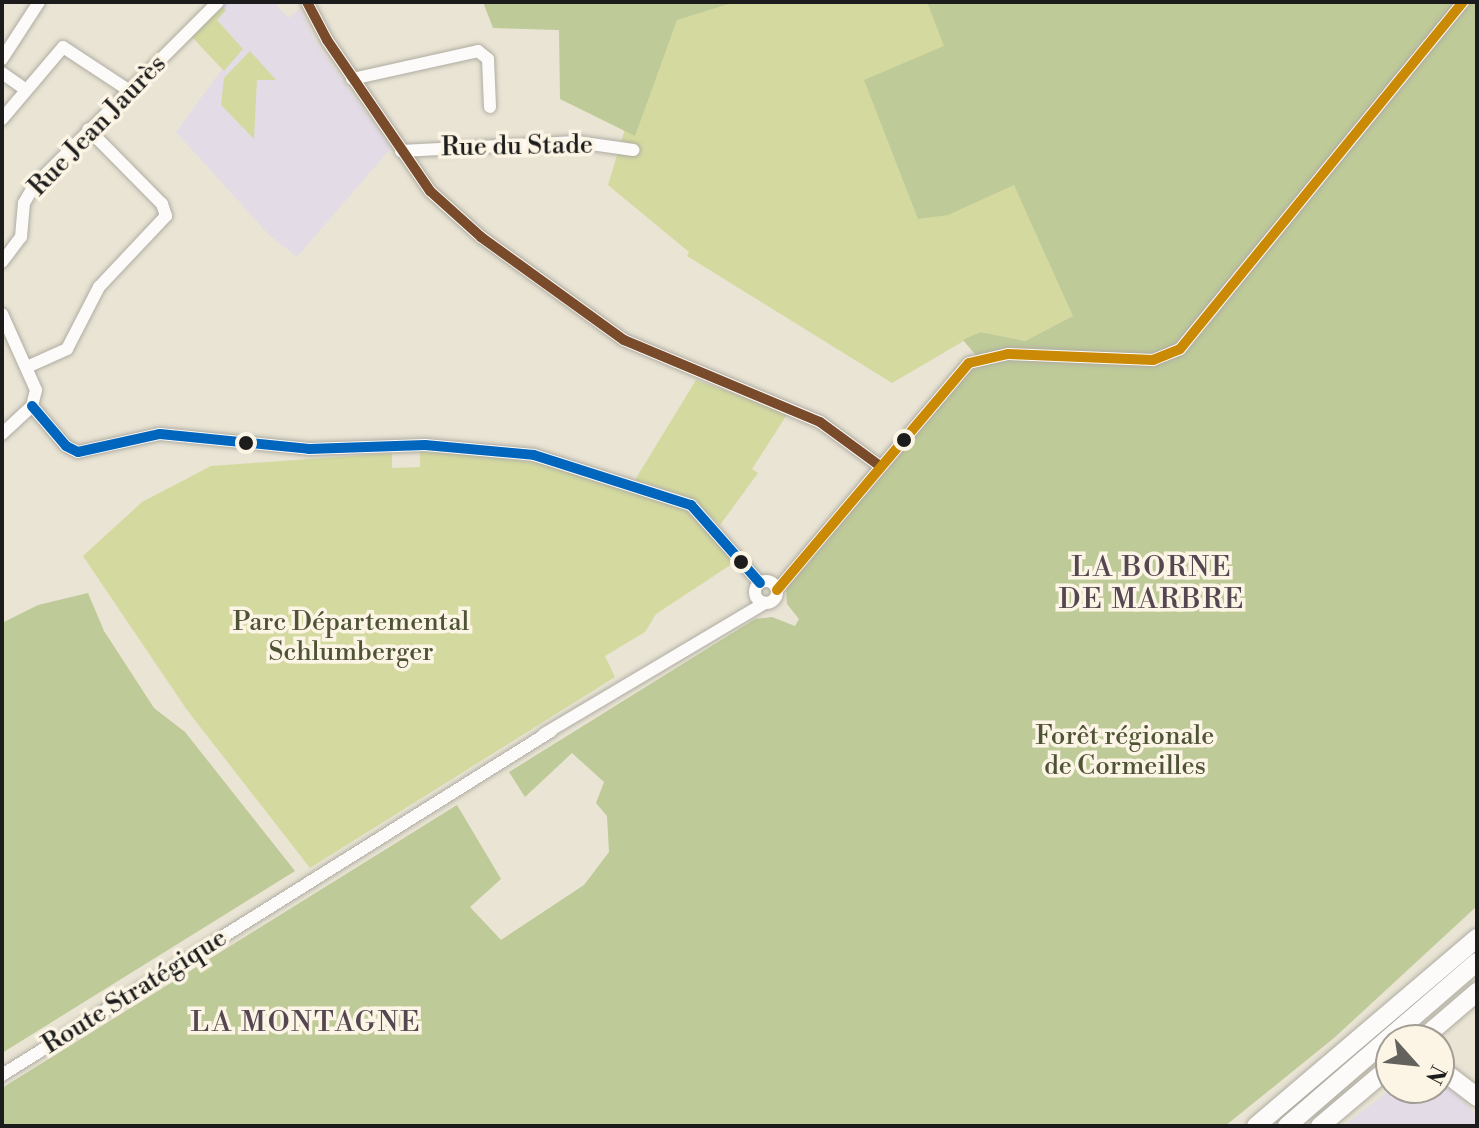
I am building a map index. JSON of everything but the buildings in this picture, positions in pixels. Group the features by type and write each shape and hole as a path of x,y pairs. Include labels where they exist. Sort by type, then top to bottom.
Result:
{"highway":[{"path":"1256,1126 1477,938"},
{"path":"1287,1126 1477,962"},
{"path":"1440,1024 1477,993"},
{"path":"1322,1126 1375,1080"},
{"path":"1455,1080 1477,1097"},
{"path":"1322,1126 1375,1088"}],"street":[{"path":"2,59 39,2"},
{"name":"Rue Jean Jaurès","path":"2,262 21,237 27,194 88,129 218,2"},
{"path":"307,2 352,79 439,202 586,315 665,360 820,422 880,466"},
{"name":"Route Stratégique","path":"741,613 765,587 795,566 969,363 996,354 1162,359 1197,333 1463,2"},
{"path":"2,119 63,47 130,91"},
{"path":"352,79 478,51 488,59 490,107"},
{"path":"2,73 26,90"},
{"path":"27,367 67,349 99,287 166,216 162,204 88,129"},
{"name":"Rue du Stade","path":"401,151 577,142 633,150"},
{"path":"2,314 36,390 32,406 2,434"},
{"path":"32,406 66,446 87,451 160,434 309,449 425,445 534,455 691,505 765,587"},
{"name":"Route Stratégique","path":"2,1075 741,613 774,600 765,587"}],"shaded area":[{"path":"224,2 274,2 288,18 300,9 317,44 391,148 297,257 269,235 176,132 222,69 191,36"},
{"path":"1455,1090 1477,1116 1477,1126 1343,1126 1375,1101 1375,1104 1455,1104"}],"green space":[{"path":"483,2 735,2 677,20 635,136 560,99 559,30 493,28"},
{"path":"684,2 930,2 1081,312 1025,341 979,332 892,383 687,256 689,252 608,185 660,14"},
{"name":"Forêt régionale de Cormeilles","path":"927,2 1477,2 1477,906 1334,1038 1225,1126 2,1126 2,1088 457,805 501,879 470,907 501,940 584,885 609,852 607,816 596,803 604,782 572,753 525,797 509,772 755,619 772,617 795,626 799,619 787,604 786,587 980,360 963,340 980,332 1025,341 1073,316 1014,185 948,215 918,219 864,80 944,46"},
{"path":"221,5 226,10 217,20 243,49 224,71 191,36"},
{"path":"250,51 276,80 257,80 254,139 221,105 224,78"},
{"path":"696,380 788,413 752,469 758,473 720,525 688,497 635,480"},
{"name":"Parc Départemental Schlumberger","path":"448,451 562,466 693,511 738,560 656,614 645,632 605,656 615,677 310,868 187,710 83,556 142,502 211,466 392,453 392,468 420,467 420,452"},
{"path":"88,593 104,631 154,708 185,732 295,871 2,1053 2,623 38,605"}],"transit line":[{"path":"307,2 327,40 430,191 481,237 624,340 820,422 880,466"},
{"path":"777,590 969,363 1008,354 1153,360 1180,349 1463,2"},
{"path":"32,406 66,446 78,452 160,434 309,449 425,445 534,455 691,505 760,583"}],"district":[{"name":"LA BORNE DE MARBRE","path":"1152,584"},
{"name":"LA MONTAGNE","path":"306,1023"}]}
